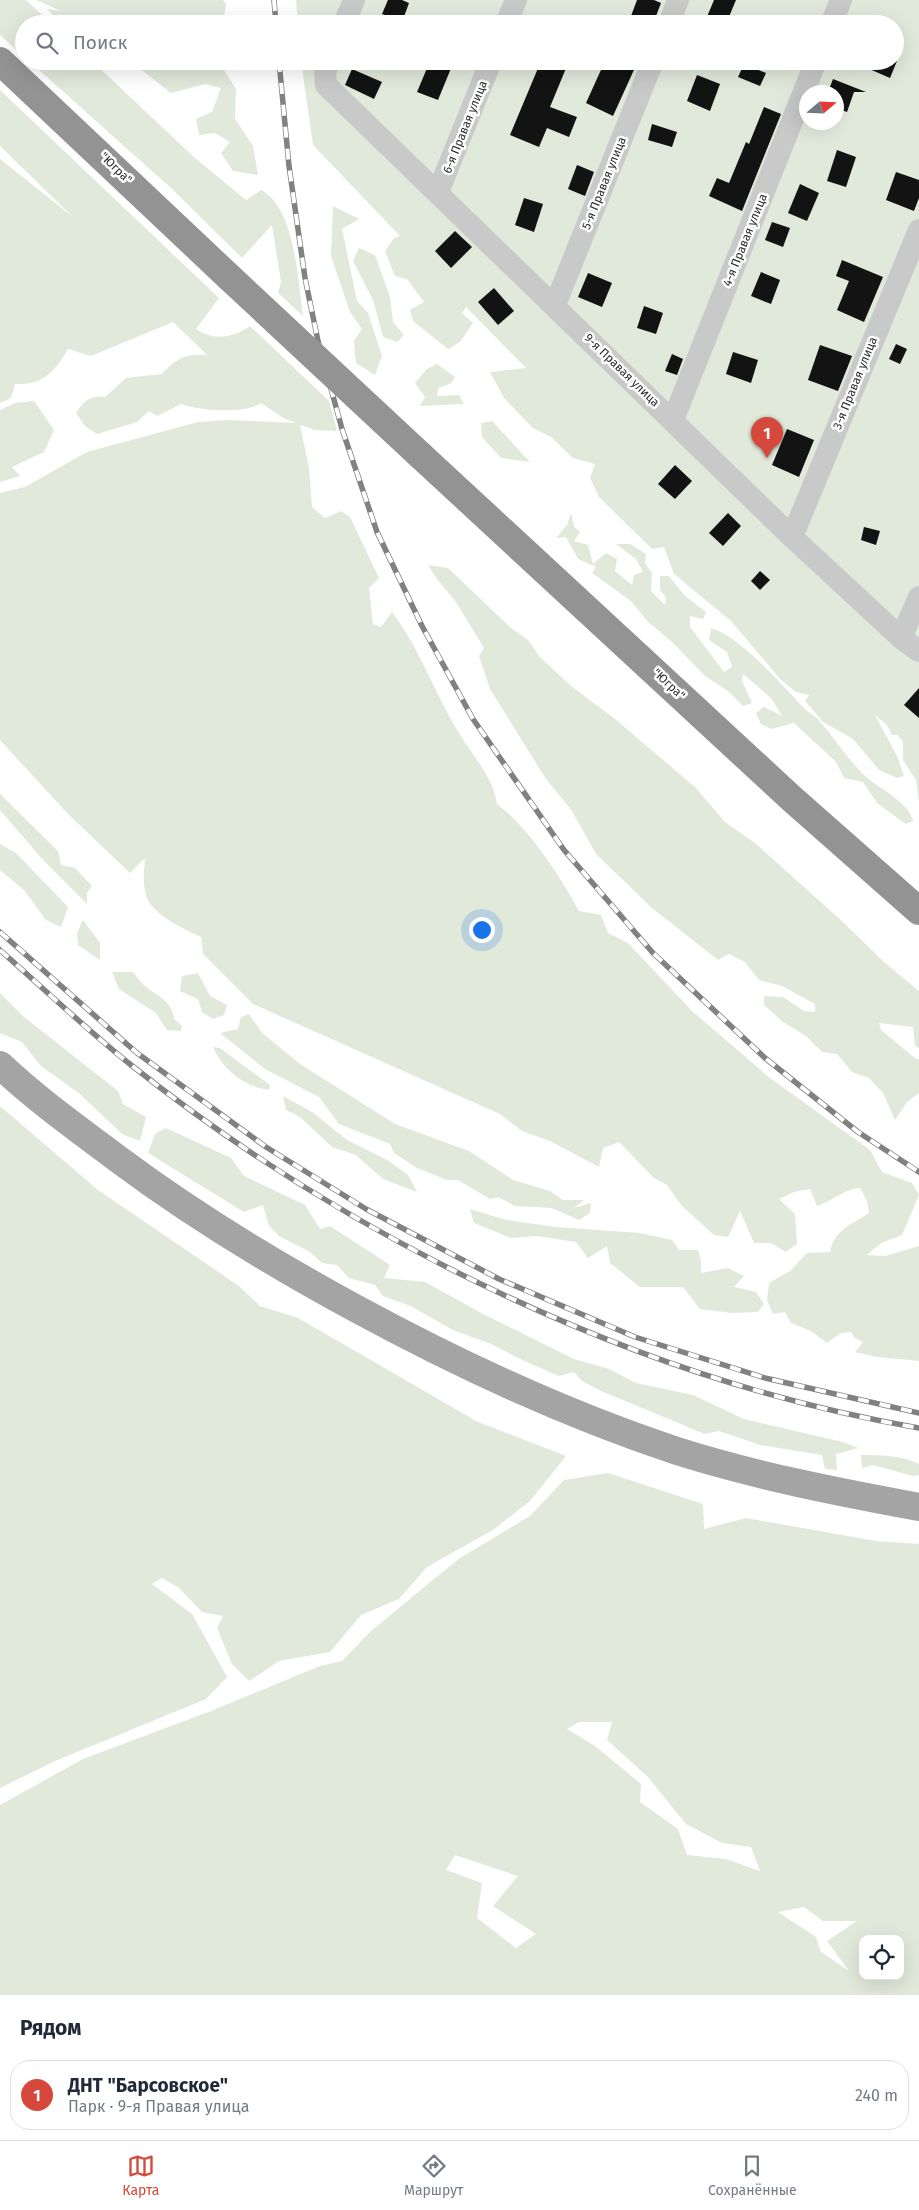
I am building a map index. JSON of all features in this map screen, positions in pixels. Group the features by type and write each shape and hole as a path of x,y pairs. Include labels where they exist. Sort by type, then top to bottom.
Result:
{"highway":[{"name":"\"Югра\"","path":"0,62 420,455 791,798 919,911"}],"main road":[{"path":"0,1065 86,1136 177,1203 272,1262 407,1336 544,1402 608,1428 652,1443 749,1472 919,1508"}],"street":[{"path":"348,15 354,0"},
{"path":"510,15 516,0"},
{"path":"672,15 678,0"},
{"path":"835,15 841,0"},
{"name":"9-я Правая улица","path":"325,70 326,85 555,305 792,537 901,638 919,651"},
{"name":"6-я Правая улица","path":"438,192 487,70"},
{"name":"5-я Правая улица","path":"555,305 649,70"},
{"name":"4-я Правая улица","path":"673,420 812,70"},
{"name":"3-я Правая улица","path":"792,537 919,230"},
{"path":"901,638 919,597"}],"green space":[{"path":"0,0 26,0 42,15 15,15 15,49 0,35"},
{"path":"36,0 223,0 226,4 224,15 53,15 47,9 61,11"},
{"path":"296,0 919,0 919,802 916,780 903,760 903,741 897,735 892,735 887,725 875,715 898,758 904,776 897,778 879,770 853,739 823,722 805,701 809,695 796,692 781,680 731,621 674,574 664,547 652,549 599,497 590,478 595,464 573,458 551,437 533,428 504,398 490,372 526,368 466,307 462,313 473,323 460,342 448,349 413,321 410,310 424,302 407,279 395,276 385,251 394,238 400,236 313,145 302,70 904,70 904,15 297,15"},
{"path":"39,70 102,70 195,158 246,200 261,190 272,199 281,212 293,246 303,316 278,293 281,282 272,225 242,258 172,189"},
{"path":"142,70 224,70 236,89 235,119 253,146 258,175 233,171 221,153 230,142 215,133 199,135 196,119 212,112 221,88 205,84 171,93"},
{"path":"0,90 219,298 196,329 209,335 223,337 237,333 250,326 329,401 337,431 315,430 300,425 309,468 312,507 325,518 341,511 350,517 379,578 369,588 373,624 381,627 392,612 411,641 459,733 487,776 497,804 521,826 543,853 579,911 601,915 608,933 628,943 692,1011 770,1078 870,1150 882,1172 912,1183 919,1195 902,1235 881,1243 867,1255 885,1256 919,1246 919,1361 877,1357 855,1352 863,1342 855,1338 851,1332 841,1333 827,1343 811,1331 791,1323 785,1312 773,1314 767,1300 769,1283 790,1271 807,1253 830,1252 832,1244 839,1233 869,1213 867,1201 860,1188 843,1193 817,1206 810,1189 794,1192 779,1199 795,1214 797,1244 786,1252 771,1243 754,1243 740,1211 728,1237 714,1235 682,1206 667,1185 654,1178 619,1142 603,1148 599,1167 550,1141 522,1131 500,1114 253,1004 203,954 201,937 163,916 151,904 144,888 145,858 130,873 68,814 0,740 0,493 25,487 87,452 198,422 229,420 296,423 283,418 261,403 244,409 233,410 210,410 181,404 157,416 149,411 137,422 97,434 85,426 76,413 88,400 95,397 105,397 126,378 162,374 172,364 182,358 193,355 207,355 173,322 91,356 68,349 47,376 34,382 15,384 11,398 0,403 0,159 73,217 0,146"},
{"path":"333,206 359,219 342,229 357,301 368,313 382,356 375,375 356,363 354,341 362,329 350,312 331,256"},
{"path":"359,248 375,255 390,297 393,322 404,335 397,342 383,337 373,300 353,261"},
{"path":"437,364 455,377 450,384 438,388 437,396 459,395 464,404 420,406 425,397 415,383 427,369"},
{"path":"34,401 54,430 44,452 12,467 20,476 0,482 0,410 15,403"},
{"path":"492,421 530,462 501,458 482,437 481,423"},
{"path":"571,513 574,527 580,532 574,541 588,545 593,564 606,553 617,559 615,571 632,585 634,575 643,572 636,559 616,544 630,544 646,554 645,563 652,573 651,591 665,605 666,597 660,590 660,576 669,576 684,595 706,612 703,619 690,616 690,627 724,672 732,667 727,652 709,640 711,628 736,641 762,664 807,711 817,718 863,774 907,809 913,821 906,824 877,803 863,782 844,778 836,762 794,723 771,729 761,724 756,713 764,707 782,716 772,699 743,674 742,681 752,703 743,706 728,691 705,676 671,641 647,621 631,601 592,573 596,567 578,559 566,537 556,538 567,525"},
{"path":"428,565 448,568 510,627 529,641 539,656 571,686 615,719 696,788 725,822 755,843 843,922 885,963 919,991 919,1048 915,1046 913,1027 879,1023 881,1030 916,1059 919,1059 919,1093 907,1102 895,1120 883,1093 869,1078 852,1072 837,1054 822,1052 806,1036 783,1022 764,1005 764,996 783,997 804,1011 815,1012 815,1004 782,986 759,980 745,962 729,954 718,960 652,908 596,854 572,811 546,779 490,689 479,656 484,648 456,602"},
{"path":"0,794 58,851 61,865 75,868 92,886 87,893 87,904 44,861 0,810"},
{"path":"0,844 16,853 68,907 61,927 46,920 24,890 0,870"},
{"path":"83,920 100,943 100,960 78,945 77,933"},
{"path":"112,972 133,972 144,985 168,1004 174,1019 182,1026 181,1031 167,1030 156,1013 119,989"},
{"path":"198,973 210,996 227,1005 224,1015 213,1019 202,1012 198,999 180,991 182,976"},
{"path":"0,993 24,1017 118,1091 123,1104 146,1117 140,1141 122,1134 80,1094 41,1066 22,1042 0,1033"},
{"path":"249,1014 262,1033 300,1064 395,1124 469,1151 513,1180 550,1191 563,1200 584,1200 574,1208 591,1203 590,1213 579,1220 552,1208 515,1206 498,1197 490,1199 458,1180 447,1180 417,1168 394,1153 390,1144 339,1124 319,1097 265,1069 220,1033 238,1029 241,1017"},
{"path":"213,1047 220,1048 270,1085 269,1090 251,1085 235,1076 217,1056"},
{"path":"283,1096 312,1112 347,1140 387,1160 408,1175 417,1192 383,1179 356,1155 332,1147 300,1117 286,1110"},
{"path":"0,1106 98,1190 239,1286 260,1306 298,1318 478,1422 566,1456 530,1501 493,1530 427,1567 399,1599 361,1615 330,1652 279,1661 249,1681 232,1664 217,1628 223,1616 202,1612 179,1588 162,1578 152,1584 192,1614 227,1677 206,1699 55,1761 0,1788"},
{"path":"166,1128 231,1158 244,1176 305,1205 320,1229 330,1226 390,1265 384,1278 425,1282 483,1314 574,1359 609,1369 636,1383 693,1395 744,1419 843,1442 858,1448 836,1454 837,1470 825,1469 822,1455 760,1445 719,1431 705,1434 601,1391 582,1381 574,1372 559,1376 491,1344 453,1330 411,1306 383,1296 375,1285 349,1278 337,1265 322,1263 310,1252 279,1236 269,1226 263,1205 244,1212 148,1153 155,1134"},
{"path":"470,1209 506,1220 556,1227 640,1233 672,1240 679,1250 698,1250 701,1261 701,1273 728,1268 744,1276 734,1287 756,1292 764,1304 758,1312 732,1313 700,1309 683,1287 640,1287 610,1263 607,1246 588,1258 576,1242 537,1236 511,1238 474,1223"},
{"path":"861,1455 890,1456 912,1461 919,1464 919,1475 913,1476 873,1465 862,1468"},
{"path":"608,1473 703,1504 704,1529 746,1518 876,1541 919,1544 919,1995 0,1995 0,1805 83,1759 211,1711 320,1666 342,1661 370,1632 460,1558 530,1516 564,1480","holes":["579,1722 612,1722 607,1740 648,1777 686,1824 722,1843 751,1847 760,1871 726,1859 687,1855 678,1829 640,1802 641,1784 595,1746 567,1729","455,1855 518,1876 493,1906 536,1934 516,1948 477,1918 482,1883 446,1870","804,1907 823,1921 857,1921 827,1941 849,1971 821,1952 816,1937 778,1912"]}],"building":[{"path":"388,0 402,0 409,3 405,15 382,14"},
{"path":"637,0 654,0 661,3 656,15 631,15"},
{"path":"714,0 736,0 730,15 708,15"},
{"path":"352,70 382,82 374,99 345,85"},
{"path":"426,70 450,70 438,100 417,92"},
{"path":"537,70 565,70 550,107 577,117 569,137 547,128 539,147 510,135"},
{"path":"601,70 634,70 613,116 586,103"},
{"path":"741,70 759,70 766,73 760,86 738,77"},
{"path":"872,70 893,70 890,78"},
{"path":"697,75 720,84 710,111 687,101"},
{"path":"833,79 866,92 854,92 847,112 844,111 844,85 831,85"},
{"path":"764,107 781,114 742,211 709,196 717,178 729,183 746,142 749,144"},
{"path":"652,124 677,132 672,147 648,140"},
{"path":"837,150 856,157 846,187 827,181"},
{"path":"577,165 594,172 585,196 568,189"},
{"path":"896,172 919,180 919,198 914,211 886,200"},
{"path":"800,184 819,193 807,221 788,213"},
{"path":"524,198 543,204 534,232 515,225"},
{"path":"772,222 790,228 783,247 765,240"},
{"path":"455,231 472,247 451,268 435,251"},
{"path":"842,260 883,277 864,322 837,310 849,281 836,276"},
{"path":"761,272 780,280 771,304 751,296"},
{"path":"588,273 612,283 602,307 578,297"},
{"path":"494,288 514,311 498,325 478,302"},
{"path":"644,306 663,313 656,334 637,328"},
{"path":"896,344 907,349 900,364 889,359"},
{"path":"820,345 852,356 838,391 808,380"},
{"path":"733,352 758,360 751,383 726,374"},
{"path":"672,354 683,359 677,375 665,371"},
{"path":"787,429 814,440 799,477 772,465"},
{"path":"675,465 692,481 675,499 658,484"},
{"path":"728,513 741,526 723,546 709,533"},
{"path":"864,527 880,531 876,545 861,540"},
{"path":"760,571 770,580 760,590 751,581"},
{"path":"919,688 919,718 904,705"}],"railway":[{"path":"274,0 275,15"},
{"path":"280,70 289,166 305,278 318,341 342,429 377,532 422,626 473,719 564,850 653,953 765,1058 858,1132 919,1172"},
{"path":"0,932 137,1053 266,1147 366,1209 499,1279 635,1337 765,1378 919,1413"},
{"path":"0,950 114,1051 217,1129 308,1189 404,1245 503,1294 605,1338 709,1376 814,1406 919,1428"}],"place":[{"name":"ДНТ \"Барсовское\"","path":"767,458"}]}
